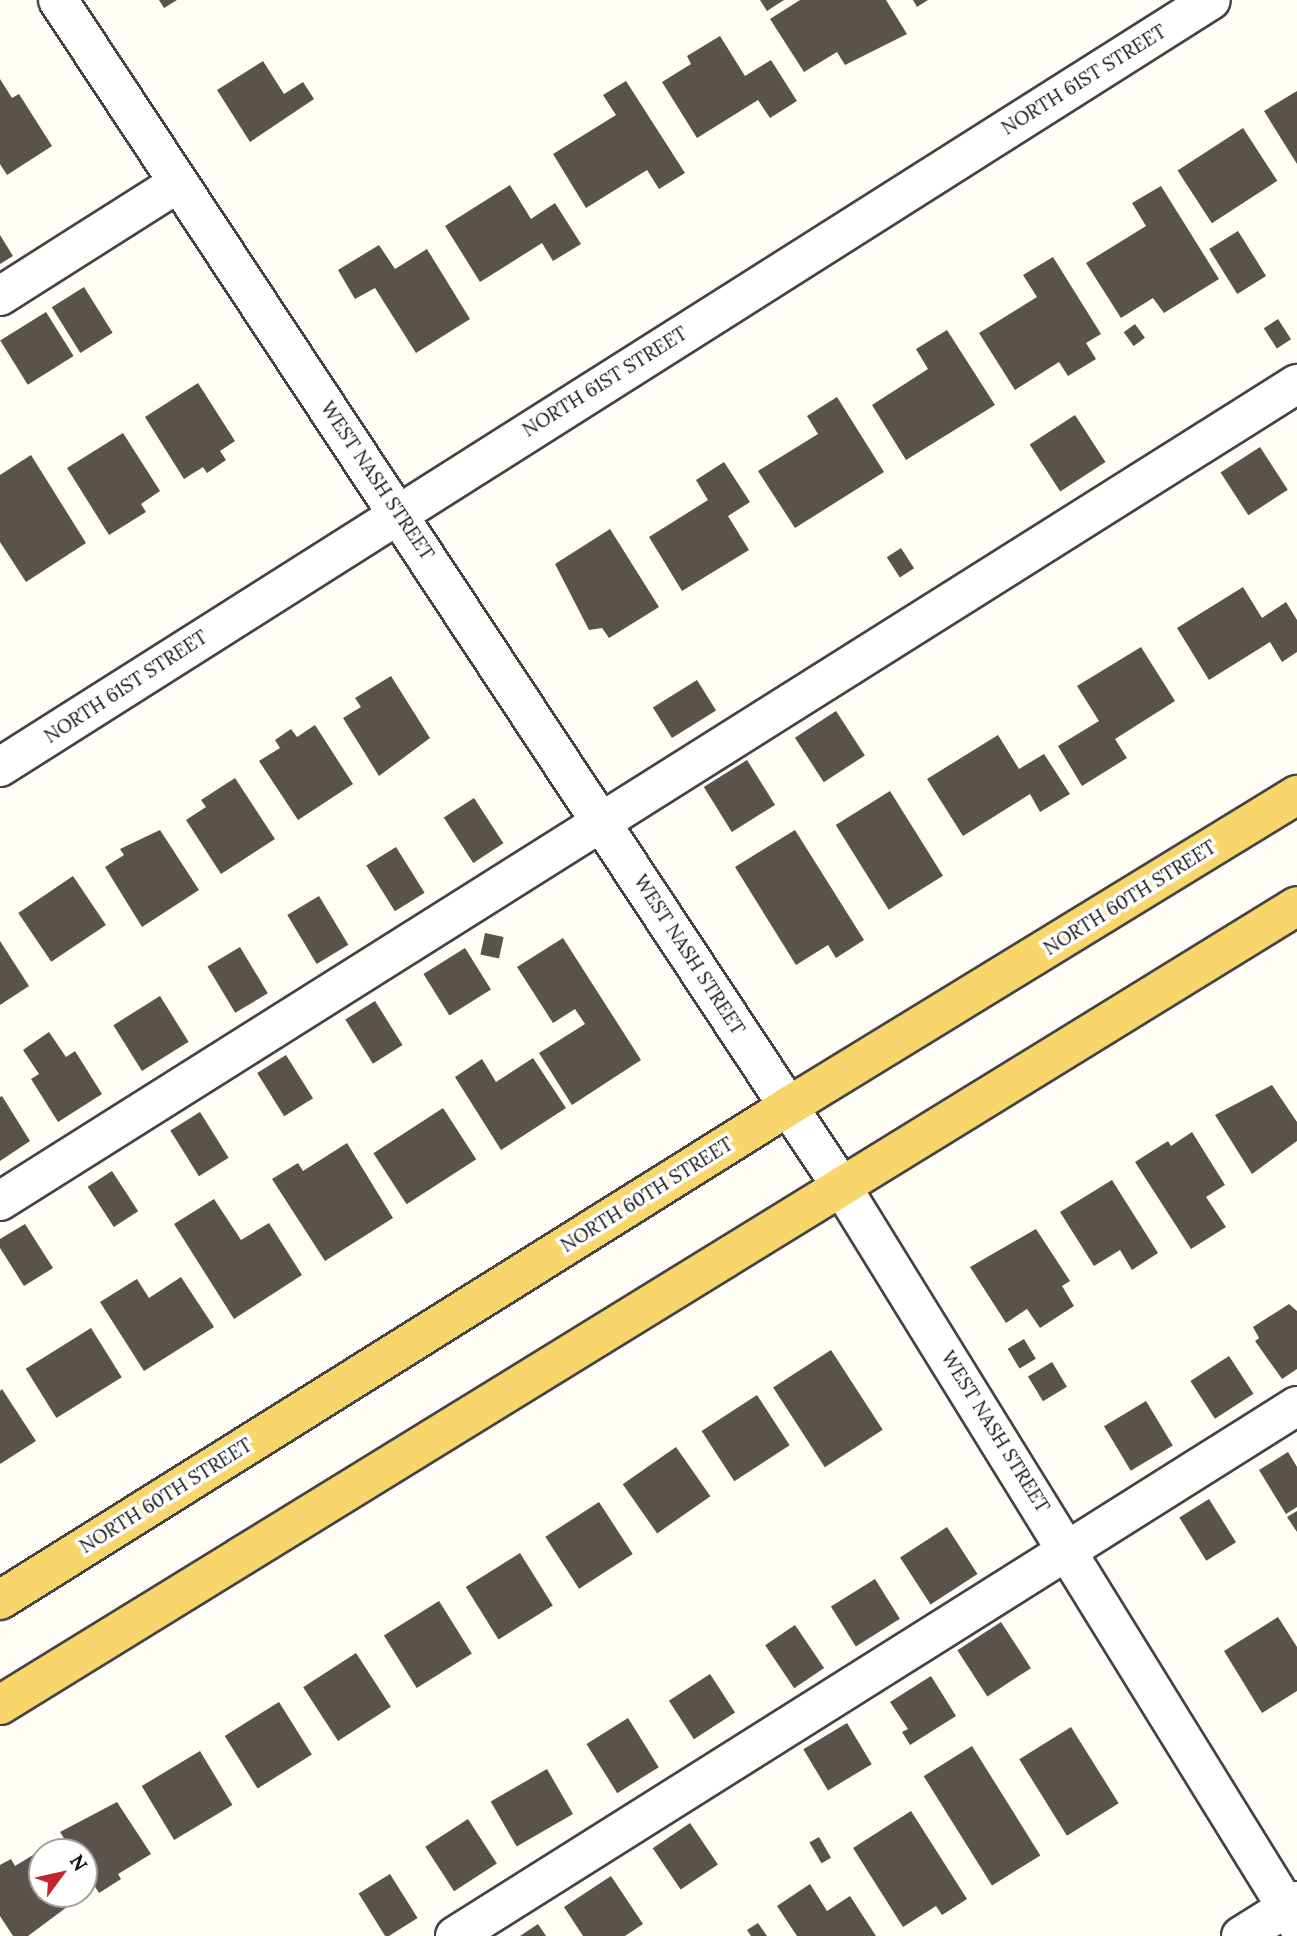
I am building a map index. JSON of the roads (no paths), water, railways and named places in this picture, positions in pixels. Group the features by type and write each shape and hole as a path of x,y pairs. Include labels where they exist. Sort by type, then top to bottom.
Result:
{"main road":[{"name":"NORTH 60TH STREET","path":"0,1600 789,1106 1297,795"},
{"path":"0,1705 843,1189 1297,906"}],"street":[{"name":"WEST NASH STREET","path":"58,0 843,1189 1293,1911"},
{"name":"NORTH 61ST STREET","path":"0,768 398,513 1211,0"},
{"path":"0,296 178,183"},
{"path":"0,1201 1297,384"},
{"path":"455,1936 1297,1406"},
{"path":"1241,1936 1293,1911"}]}
